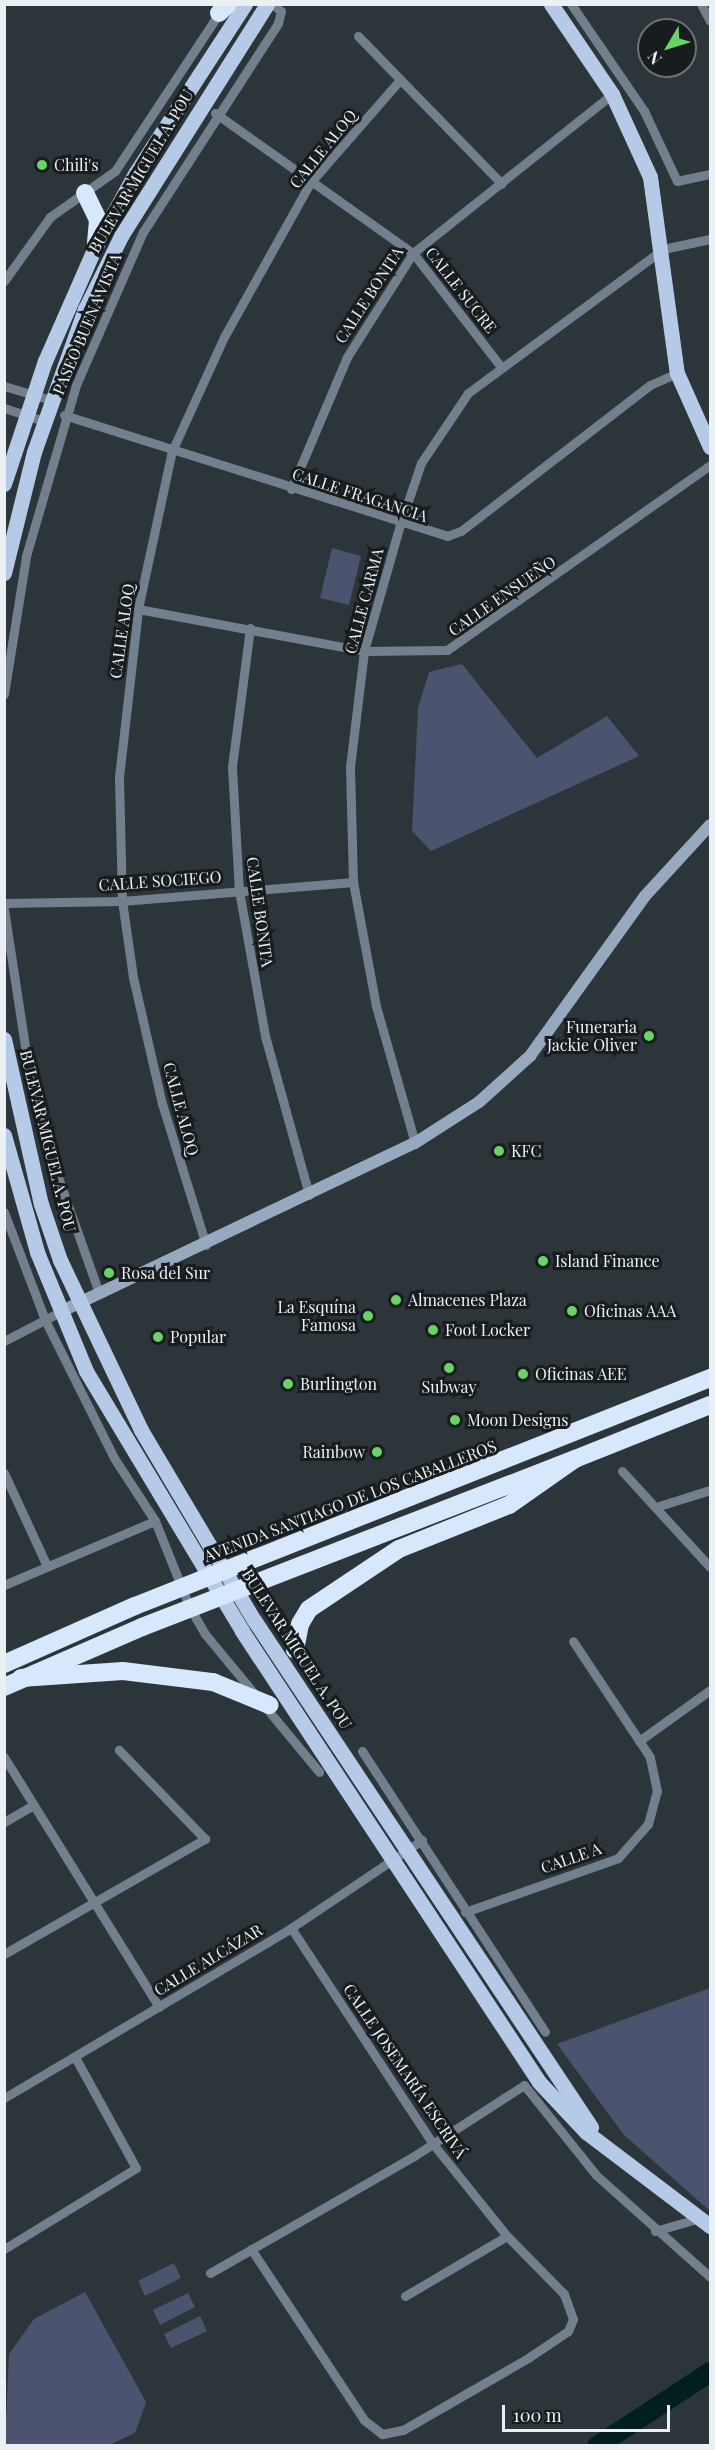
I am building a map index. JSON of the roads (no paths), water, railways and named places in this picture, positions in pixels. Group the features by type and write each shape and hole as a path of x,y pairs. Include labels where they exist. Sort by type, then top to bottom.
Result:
{"highway":[{"path":"85,194 98,220 96,245"},
{"name":"AVENIDA SANTIAGO DE LOS CABALLEROS","path":"4,1664 135,1606 711,1378"},
{"path":"13,1683 142,1627 711,1405"},
{"path":"295,1650 300,1624 309,1609 399,1549 509,1505 575,1459"},
{"path":"13,1683 123,1671 213,1682 269,1705"}],"main road":[{"name":"BULEVAR MIGUEL A. POU","path":"4,484 34,394 96,245 136,172 245,4"},
{"name":"BULEVAR MIGUEL A. POU","path":"4,573 51,400 121,236 267,4"},
{"path":"539,4 582,53"},
{"path":"551,4 582,53 612,94 651,177 663,249 677,373 711,447"},
{"name":"BULEVAR MIGUEL A. POU","path":"4,1039 41,1204 77,1303 141,1430 254,1620 409,1849 600,2140"},
{"name":"BULEVAR MIGUEL A. POU","path":"4,1135 22,1207 60,1312 96,1391 148,1481 539,2082 577,2124 705,2222"}],"street":[{"name":"PASEO BUENA VISTA","path":"4,694 26,556 64,416 143,232 215,114 278,23 280,11 272,4"},
{"path":"571,4 644,111 676,181 711,174"},
{"path":"701,4 711,21"},
{"path":"4,281 50,217 115,171 224,9"},
{"path":"358,36 502,184"},
{"name":"CALLE ALOQ","path":"206,1245 162,1104 133,977 122,901 119,777 138,609 172,451 224,337 310,183 400,80"},
{"name":"CALLE BONITA","path":"291,489 347,357 413,252 502,184 612,94"},
{"name":"CALLE SUCRE","path":"215,114 310,183 413,252 501,367"},
{"path":"663,249 711,239"},
{"name":"CALLE CARMA","path":"416,1143 376,1006 353,882 350,767 364,651 400,525 421,463 442,424 468,393 663,249"},
{"name":"CALLE FRAGANCIA","path":"64,416 436,535 461,531 650,385 677,373"},
{"path":"4,386 51,400"},
{"path":"4,408 44,421"},
{"name":"CALLE ENSUEÑO","path":"138,609 364,651 447,651 472,638 711,465"},
{"name":"CALLE BONITA","path":"250,628 232,767 239,891 265,1036 309,1195"},
{"path":"4,1341 77,1303 206,1245 416,1143 479,1102 530,1056 645,896 711,825"},
{"name":"CALLE SOCIEGO","path":"4,903 122,901 353,882"},
{"path":"4,909 27,1060 53,1163 99,1293"},
{"path":"4,1212 45,1320 114,1458 155,1521 205,1634 269,1705 319,1772"},
{"path":"622,1471 658,1506 711,1567"},
{"path":"4,1473 46,1564"},
{"path":"658,1506 711,1490"},
{"path":"4,1585 46,1564 155,1521"},
{"name":"CALLE A","path":"465,1912 618,1858 635,1842 648,1824 657,1791 650,1757 573,1641"},
{"path":"639,1741 711,1690"},
{"path":"4,1954 205,1839 119,1750"},
{"path":"362,1751 545,2032"},
{"path":"4,1757 159,2007"},
{"path":"4,1822 34,1805"},
{"name":"CALLE ALCÁZAR","path":"4,2098 291,1928 422,1840"},
{"name":"CALLE JOSEMARÍA ESCRIVÁ","path":"251,2249 364,2420 390,2434 502,2373 570,2328 573,2314 564,2294 507,2236 433,2144 291,1928"},
{"path":"4,2249 136,2169 75,2057"},
{"path":"210,2273 433,2144 524,2085 596,2175 655,2231 711,2277"},
{"path":"655,2231 705,2222"},
{"path":"405,2296 507,2236"}],"waterway":[{"path":"597,2446 710,2372"}],"place":[{"name":"Chili's","path":"42,165"},
{"name":"Funeraria Jackie Oliver","path":"649,1036"},
{"name":"KFC","path":"499,1151"},
{"name":"Island Finance","path":"543,1261"},
{"name":"Rosa del Sur","path":"109,1273"},
{"name":"Almacenes Plaza","path":"396,1300"},
{"name":"Oficinas AAA","path":"572,1311"},
{"name":"La Esquína Famosa","path":"368,1316"},
{"name":"Foot Locker","path":"433,1330"},
{"name":"Popular","path":"158,1337"},
{"name":"Subway","path":"449,1368"},
{"name":"Oficinas AEE","path":"523,1374"},
{"name":"Burlington","path":"288,1384"},
{"name":"Moon Designs","path":"455,1420"},
{"name":"Rainbow","path":"377,1452"}]}
